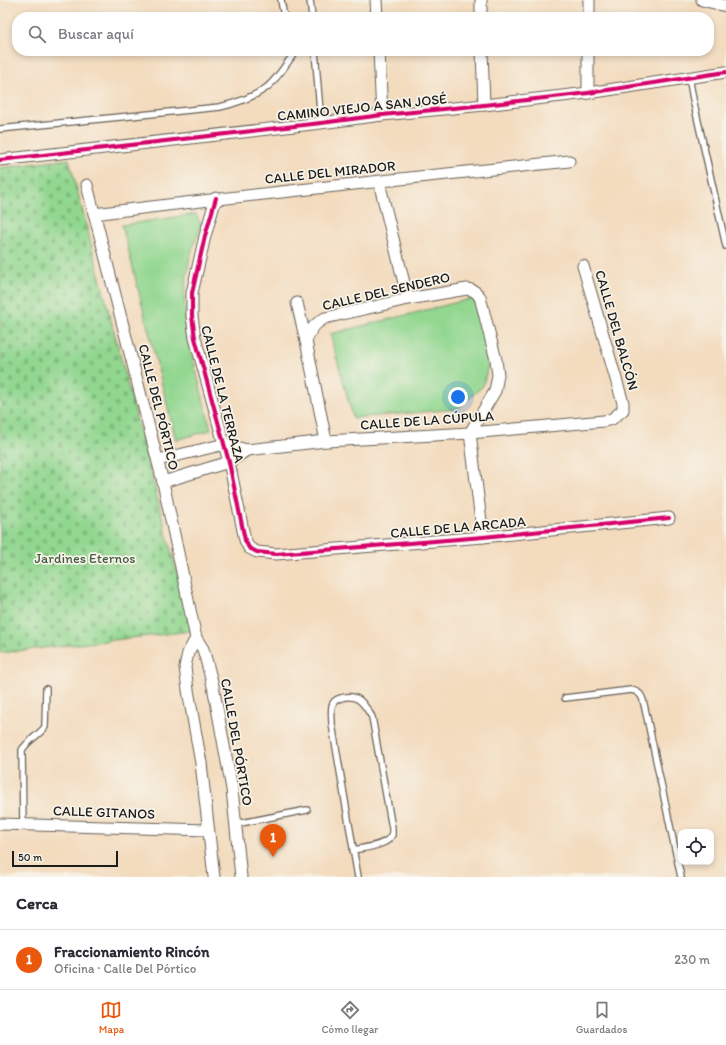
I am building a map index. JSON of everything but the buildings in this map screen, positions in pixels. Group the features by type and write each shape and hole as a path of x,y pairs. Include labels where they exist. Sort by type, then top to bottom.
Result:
{"street":[{"path":"376,0 377,12"},
{"path":"481,0 481,12"},
{"path":"589,0 589,12"},
{"path":"702,0 726,6"},
{"path":"379,56 382,115"},
{"path":"482,56 484,105"},
{"path":"588,56 588,93"},
{"name":"CAMINO VIEJO A SAN JOSÉ","path":"0,160 382,115 588,93 726,72"},
{"name":"CALLE DEL MIRADOR","path":"94,214 216,198 569,161"},
{"path":"380,182 408,299"},
{"name":"CALLE DEL PÓRTICO","path":"87,185 158,460 196,638 203,649 213,686 232,789 241,877"},
{"name":"CALLE DE LA TERRAZA","path":"216,198 205,236 192,293 192,316 196,338 230,462 245,540 249,548"},
{"name":"CALLE DEL BALCÓN","path":"583,266 623,403"},
{"name":"CALLE DEL SENDERO","path":"306,341 310,331 316,323 325,318 408,299 468,289 477,292 480,297 496,360 498,375 495,391 470,433"},
{"path":"297,303 326,441"},
{"name":"CALLE DE LA CÚPULA","path":"158,460 225,444 247,450 326,441 470,433 604,421 612,420 623,410 623,403"},
{"path":"470,433 483,537"},
{"name":"CALLE DE LA CÚPULA","path":"163,482 230,462 247,450"},
{"name":"CALLE DE LA ARCADA","path":"249,548 257,552 276,554 483,537 669,518"},
{"path":"196,638 188,653 185,667 201,763 214,877"},
{"name":"CALLE GITANOS","path":"0,824 208,830"}],"lane":[{"path":"281,0 283,12"},
{"path":"310,0 311,12"},
{"path":"0,129 220,107 237,103 248,99 267,87 290,56"},
{"path":"315,56 322,123"},
{"path":"689,77 726,246"},
{"path":"23,825 22,750 25,745 45,727 46,690"},
{"path":"566,698 631,690 640,694 646,712 681,877"},
{"path":"353,850 381,844 389,839 392,834 392,828 372,717 363,703 352,697 339,699 334,702 332,706 332,724 353,850 358,877"},
{"path":"236,824 307,810"}],"green space":[{"name":"Jardines Eternos","path":"69,159 192,631 0,653 0,168"},
{"path":"196,214 201,225 190,256 184,295 186,331 211,430 176,440 122,225"},
{"path":"474,298 490,357 483,386 457,409 353,418 330,334"}],"cycle path":[{"path":"0,160 382,115 588,93 726,72"},
{"path":"216,198 205,236 192,293 192,316 195,338 229,462 245,540 249,548 257,552 276,554 483,537 669,518"}],"place":[{"name":"Fraccionamiento Rincón","path":"273,857"}]}
